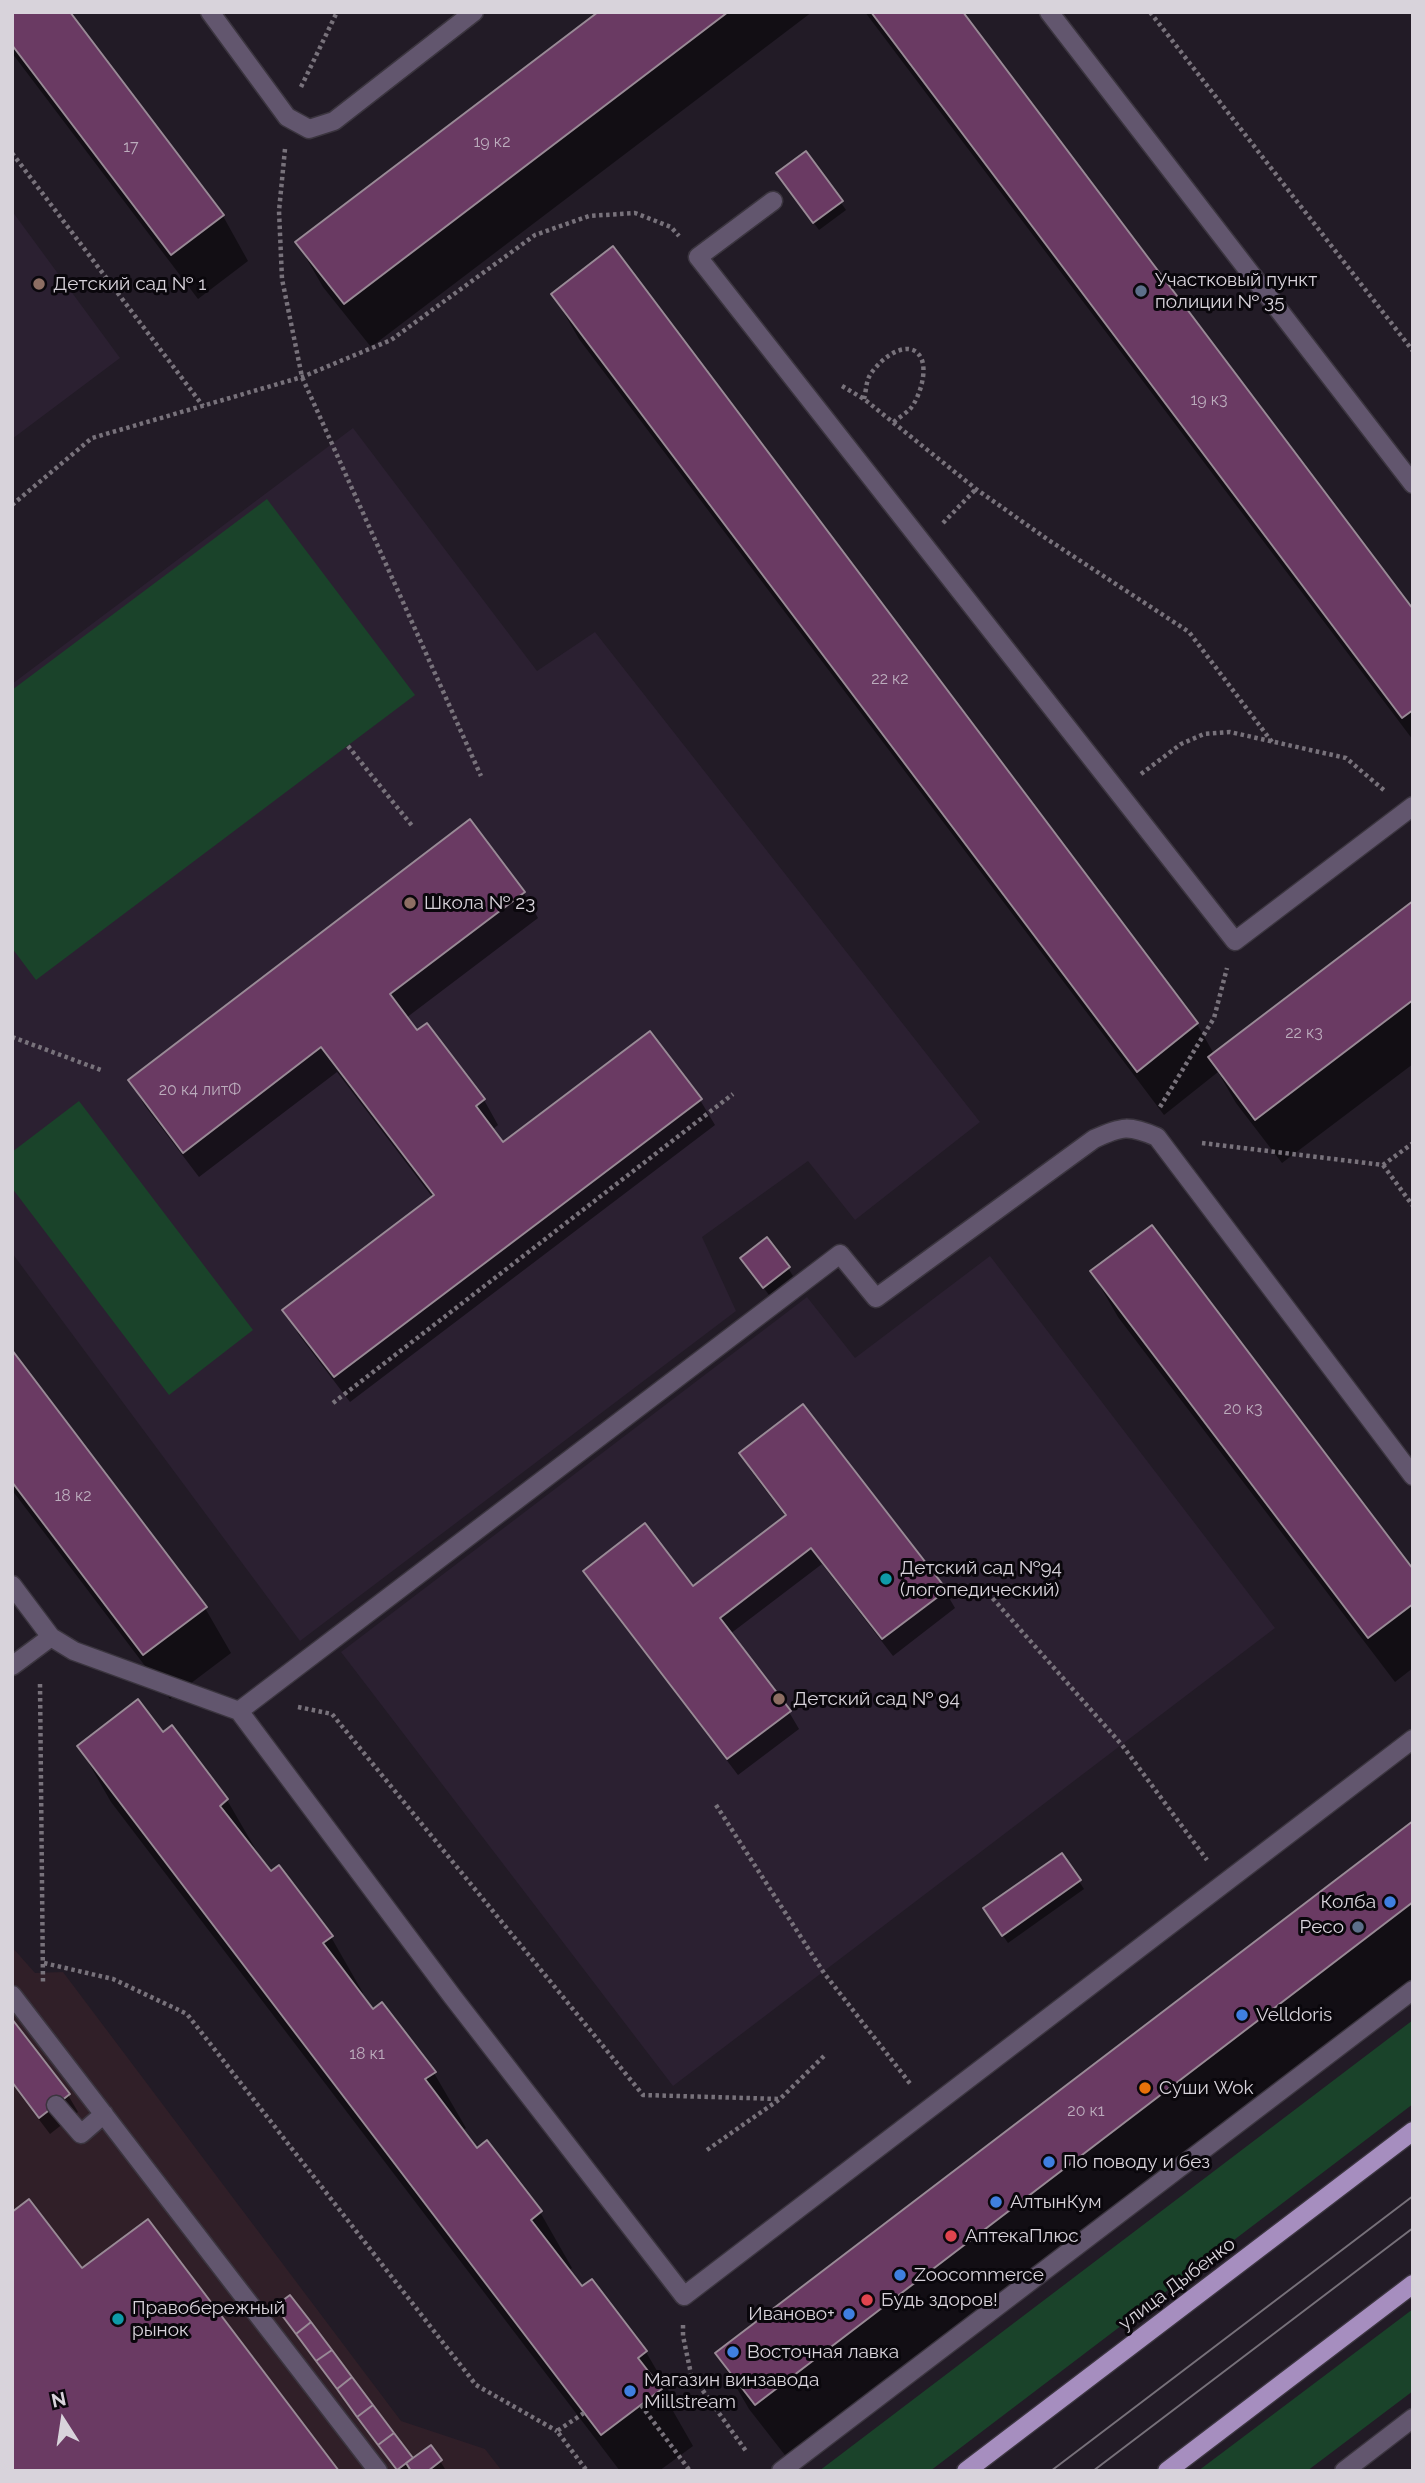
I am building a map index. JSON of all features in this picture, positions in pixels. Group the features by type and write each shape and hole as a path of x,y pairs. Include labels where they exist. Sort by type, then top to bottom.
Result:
{"main road":[{"name":"улица Дыбенко","path":"966,2471 1413,2131"},
{"path":"1167,2471 1413,2284"}],"street":[{"path":"210,12 288,117 309,129 334,121 474,12"},
{"path":"1049,12 1413,484"},
{"path":"773,201 698,257 1235,941 1408,810"},
{"path":"239,1711 840,1254 876,1298 1094,1139 1113,1130 1135,1128 1157,1137 1413,1476"},
{"path":"12,1585 45,1641 239,1711 452,1996 684,2296 1413,1738"},
{"path":"12,1666 45,1641"},
{"path":"782,2471 1413,1990"},
{"path":"12,1995 378,2471"},
{"path":"56,2105 81,2134 104,2114"},
{"path":"1344,2471 1413,2418"}],"path":[{"path":"337,12 288,117 279,211 282,279 302,377 481,776"},
{"path":"1150,12 1413,351"},
{"path":"12,153 203,407"},
{"path":"12,505 92,438 302,377 391,340 535,235 589,216 635,213 671,227 698,257"},
{"path":"864,399 869,377 883,360 903,350 913,350 920,357 923,366 921,389 911,408 893,423"},
{"path":"840,385 864,399 976,489 1189,632 1272,742"},
{"path":"923,544 976,489"},
{"path":"1118,792 1181,744 1205,734 1230,732 1346,758 1408,810"},
{"path":"348,746 414,827"},
{"path":"1235,941 1214,1018 1160,1107 1157,1137 1383,1165 1413,1143"},
{"path":"12,1037 101,1070"},
{"path":"333,1403 733,1094"},
{"path":"1383,1165 1413,1206"},
{"path":"988,1593 1122,1745 1224,1883"},
{"path":"36,2025 44,1963 45,1641"},
{"path":"258,1698 332,1714 643,2095 780,2099"},
{"path":"716,1805 824,1973 929,2109"},
{"path":"44,1963 113,1979 187,2014 476,2385 557,2431 587,2471"},
{"path":"707,2150 780,2099 825,2055"},
{"path":"684,2296 683,2336 691,2374 746,2451"},
{"path":"641,2405 690,2471"},
{"path":"557,2431 584,2413"}],"shaded area":[{"name":"Детский сад № 1","path":"12,211 120,358 12,439"},
{"name":"Школа № 23","path":"353,428 537,671 595,632 980,1122 855,1220 808,1161 702,1237 736,1311 300,1641 12,1253 12,684"},
{"name":"Детский сад № 94","path":"990,1256 1275,1628 673,2086 341,1652 807,1297 855,1358"},
{"path":"12,1947 35,1973 63,1972 401,2421 485,2449 502,2471 12,2471"}],"green space":[{"path":"267,499 415,695 36,980 12,948 12,690"},
{"path":"79,1101 253,1330 169,1395 12,1188 12,1152"},
{"path":"1413,2020 1413,2104 930,2471 819,2471"},
{"path":"1413,2309 1413,2391 1307,2471 1198,2471"}],"building":[{"path":"12,12 70,12 224,215 171,255 12,45"},
{"path":"598,12 728,12 344,304 295,242"},
{"path":"871,12 963,12 1413,609 1413,710 1402,718"},
{"path":"806,151 843,201 813,223 776,173"},
{"path":"613,246 1198,1023 1137,1072 551,294"},
{"path":"470,819 525,892 390,994 417,1030 427,1023 485,1099 476,1106 503,1142 650,1031 702,1099 334,1377 282,1310 434,1195 321,1047 183,1153 128,1080"},
{"path":"1413,901 1413,1000 1255,1120 1208,1057"},
{"path":"1152,1225 1413,1569 1413,1604 1368,1638 1090,1271"},
{"path":"767,1237 790,1267 763,1288 740,1258"},
{"path":"12,1350 207,1607 143,1655 12,1482"},
{"name":"Детский сад №94 (логопедический)","path":"803,1404 947,1590 882,1639 811,1548 720,1618 791,1711 727,1759 583,1571 645,1523 693,1586 786,1515 739,1453"},
{"path":"138,1699 163,1732 172,1725 228,1799 220,1806 271,1871 279,1865 333,1936 323,1943 373,2009 382,2002 436,2072 425,2079 477,2148 487,2140 542,2211 531,2220 582,2286 592,2279 647,2351 638,2358 662,2389 601,2435 77,1746"},
{"path":"1413,1821 1413,1902 755,2405 715,2353"},
{"path":"1062,1853 1081,1880 1002,1936 983,1908"},
{"path":"12,2019 70,2094 39,2118 12,2082"},
{"name":"Правобережный рынок","path":"29,2199 82,2268 148,2219 339,2471 12,2471 12,2212"},
{"path":"290,2295 311,2322 296,2334 275,2306"},
{"path":"311,2322 332,2350 316,2361 296,2334"},
{"path":"332,2350 352,2377 337,2389 316,2361"},
{"path":"352,2377 373,2405 357,2417 337,2389"},
{"path":"373,2405 394,2433 378,2445 357,2417"},
{"path":"394,2433 413,2458 397,2470 378,2445"},
{"path":"431,2445 442,2460 428,2471 411,2471 406,2463"}],"tram line":[{"path":"1051,2471 1413,2196"},
{"path":"1093,2471 1413,2228"}],"place":[{"name":"Детский сад № 1","path":"39,284"},
{"name":"Участковый пункт полиции № 35","path":"1141,291"},
{"name":"Школа № 23","path":"410,903"},
{"name":"Детский сад №94 (логопедический)","path":"886,1579"},
{"name":"Детский сад № 94","path":"779,1699"},
{"name":"Колба","path":"1390,1902"},
{"name":"Ресо","path":"1358,1927"},
{"name":"Velldoris","path":"1242,2015"},
{"name":"Суши Wok","path":"1145,2088"},
{"name":"По поводу и без","path":"1049,2162"},
{"name":"АлтынКум","path":"996,2202"},
{"name":"АптекаПлюс","path":"951,2236"},
{"name":"Zoocommerce","path":"900,2275"},
{"name":"Будь здоров!","path":"867,2300"},
{"name":"Иваново+","path":"849,2314"},
{"name":"Правобережный рынок","path":"118,2319"},
{"name":"Восточная лавка","path":"733,2352"},
{"name":"Магазин винзавода Millstream","path":"630,2391"}]}
